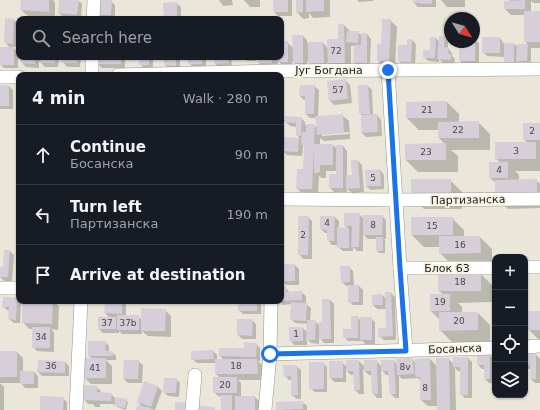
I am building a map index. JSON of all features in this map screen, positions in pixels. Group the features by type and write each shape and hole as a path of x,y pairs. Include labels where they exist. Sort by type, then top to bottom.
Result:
{"street":[{"path":"93,16 94,0"},
{"path":"92,60 92,72"},
{"name":"Југ Богдана","path":"284,73 388,70 540,69"},
{"path":"388,70 406,351"},
{"path":"0,77 16,77"},
{"name":"Партизанска","path":"284,199 540,199"},
{"path":"528,267 540,267"},
{"name":"Блок 63","path":"400,268 492,268"},
{"path":"0,288 16,288"},
{"path":"76,410 81,304"},
{"path":"265,410 270,354 271,304"},
{"path":"528,347 540,346"},
{"name":"Босанска","path":"270,354 492,348"},
{"path":"192,410 196,375"}],"building":[{"path":"21,0 49,0 49,12 20,10"},
{"path":"59,0 79,0 77,15 58,13"},
{"path":"98,0 112,0 111,15 97,15"},
{"path":"273,0 288,0 288,12 273,12"},
{"path":"296,0 303,0 303,12 296,13"},
{"path":"306,0 324,0 324,11 306,12"},
{"path":"413,0 432,0 432,4 413,3"},
{"path":"525,0 525,9 504,9 504,1"},
{"path":"177,2 177,16 164,16 163,3"},
{"path":"524,11 540,11 540,42 524,42"},
{"path":"5,18 14,19 13,44 4,43"},
{"path":"382,19 391,19 389,61 377,61 377,44 381,44"},
{"path":"338,24 344,24 345,63 328,63 327,39 338,39"},
{"path":"347,31 359,31 358,43 346,42"},
{"path":"361,33 367,33 367,63 353,62 354,45 361,45"},
{"path":"292,35 303,35 303,63 293,63"},
{"path":"439,36 444,36 444,48 449,48 448,53 451,54 451,60 437,59"},
{"path":"430,37 436,37 435,58 423,58 423,50 430,50"},
{"path":"482,37 500,37 500,53 482,53"},
{"path":"407,39 412,39 411,62 398,61 398,45 407,45"},
{"path":"284,41 288,41 288,62 278,62 278,60 284,60"},
{"path":"308,42 323,42 324,63 308,64"},
{"path":"504,43 514,43 514,62 504,62"},
{"path":"517,44 528,44 527,61 516,61"},
{"path":"0,47 14,47 14,65 0,65"},
{"path":"459,48 475,48 475,61 459,61"},
{"path":"21,60 35,60 35,64 21,63"},
{"path":"40,60 55,60 55,63 40,63"},
{"path":"62,60 77,60 77,63 62,63"},
{"path":"96,60 121,60 121,64 96,64"},
{"path":"139,60 149,60 149,65 139,65"},
{"path":"164,60 176,60 176,66 164,65"},
{"path":"188,60 202,60 202,64 188,64"},
{"path":"214,60 228,60 229,63 214,64"},
{"path":"258,60 272,60 272,63 258,63"},
{"path":"346,79 348,99 329,101 327,81"},
{"path":"0,85 9,85 9,106 0,106"},
{"path":"300,85 315,85 314,114 305,114 305,96 299,96"},
{"path":"358,85 368,85 370,114 359,114"},
{"path":"447,101 447,118 406,118 406,102"},
{"path":"343,114 344,133 317,135 315,116"},
{"path":"377,114 378,132 361,133 361,115"},
{"path":"285,116 302,117 301,136 296,135 296,123 284,122"},
{"path":"479,121 479,138 438,138 438,122"},
{"path":"523,123 540,123 540,140 523,140"},
{"path":"306,124 315,124 314,144 333,144 333,165 320,165 320,172 314,173 314,147 312,189 296,189 297,169 303,169 304,145 301,145 302,132 306,132"},
{"path":"284,137 299,138 298,152 284,151"},
{"path":"495,142 536,142 536,159 495,159"},
{"path":"446,143 446,160 405,160 405,144"},
{"path":"336,145 343,145 343,188 329,188 329,174 336,174"},
{"path":"351,160 358,160 360,188 346,189 346,175 352,175"},
{"path":"489,162 508,162 508,178 489,178"},
{"path":"380,169 381,186 366,186 365,170"},
{"path":"411,179 451,179 451,197 411,198"},
{"path":"537,179 537,197 495,197 495,180"},
{"path":"344,213 360,213 359,247 351,247 352,226 344,226"},
{"path":"363,215 383,215 382,235 363,235"},
{"path":"298,216 309,216 308,255 298,255"},
{"path":"320,216 335,216 334,241 327,241 327,230 320,229"},
{"path":"411,217 453,217 453,235 411,235"},
{"path":"337,227 349,228 349,248 337,248"},
{"path":"439,236 480,236 481,253 439,254"},
{"path":"376,237 383,237 383,251 376,251"},
{"path":"4,250 10,250 8,277 0,277 0,267 3,267"},
{"path":"284,264 295,264 295,281 284,281"},
{"path":"340,266 350,266 350,282 341,283"},
{"path":"481,272 481,291 438,291 438,273"},
{"path":"348,285 359,285 359,302 348,302"},
{"path":"284,286 286,286 286,292 302,291 302,300 284,301"},
{"path":"385,292 391,292 393,336 378,337 378,328 386,328"},
{"path":"382,294 383,305 372,305 372,295"},
{"path":"430,294 450,294 450,311 430,311"},
{"path":"3,297 16,298 16,320 8,319 9,307 2,307"},
{"path":"322,299 330,299 331,339 319,339 319,322 322,322"},
{"path":"291,302 307,303 306,321 290,320"},
{"path":"22,304 53,304 52,324 22,323"},
{"path":"105,304 122,304 122,314 104,313"},
{"path":"238,304 257,304 257,311 238,311"},
{"path":"141,308 166,309 165,331 141,331"},
{"path":"528,311 540,311 540,330 528,330"},
{"path":"439,312 478,312 478,330 439,331"},
{"path":"117,315 139,315 139,330 117,330"},
{"path":"351,316 358,316 358,338 343,338 343,329 351,329"},
{"path":"98,317 116,317 116,329 98,329"},
{"path":"360,317 372,317 372,340 360,340"},
{"path":"237,319 253,319 252,336 237,335"},
{"path":"307,320 316,320 315,340 306,340"},
{"path":"32,327 50,327 50,348 32,348"},
{"path":"289,327 303,327 303,341 289,341"},
{"path":"88,341 106,341 105,351 113,351 113,356 88,356"},
{"path":"244,342 257,343 256,357 219,356 219,348 244,348"},
{"path":"213,350 214,359 191,360 191,351"},
{"path":"0,351 17,351 17,377 0,377"},
{"path":"477,354 490,354 490,379 484,379 484,365 477,365"},
{"path":"528,354 536,354 536,379 530,379 530,365 528,365"},
{"path":"453,357 468,357 468,395 460,395 460,367 453,367"},
{"path":"84,358 106,358 106,378 83,378"},
{"path":"413,358 414,374 397,375 396,359"},
{"path":"430,358 431,400 420,400 420,377 415,377 415,359"},
{"path":"436,358 449,358 450,410 437,410"},
{"path":"215,359 257,359 258,374 215,374"},
{"path":"38,360 65,361 65,373 37,372"},
{"path":"124,360 139,360 138,379 123,379"},
{"path":"346,360 359,360 360,390 354,390 353,371 346,371"},
{"path":"364,360 377,360 378,394 372,394 371,371 364,371"},
{"path":"381,360 394,360 396,394 390,394 388,371 381,371"},
{"path":"329,361 343,361 343,378 329,378"},
{"path":"309,362 324,362 324,389 309,389"},
{"path":"283,365 297,365 298,395 291,396 291,376 284,377"},
{"path":"20,371 34,371 34,384 20,384"},
{"path":"213,377 237,377 237,393 213,393"},
{"path":"164,378 177,378 176,393 163,393"},
{"path":"144,381 158,386 151,407 137,402"},
{"path":"84,385 97,386 97,392 112,393 111,401 83,400"},
{"path":"221,395 232,395 232,410 221,410"},
{"path":"40,396 64,397 63,410 40,410"},
{"path":"235,396 255,396 255,410 235,410"},
{"path":"116,397 127,399 125,408 114,406"},
{"path":"303,401 303,409 276,410 276,402"},
{"path":"175,402 189,403 188,410 175,410"},
{"path":"137,405 151,408 150,410 136,410"},
{"path":"196,405 215,407 215,410 195,410"}],"route":[{"path":"270,354 406,351 388,70"}]}
